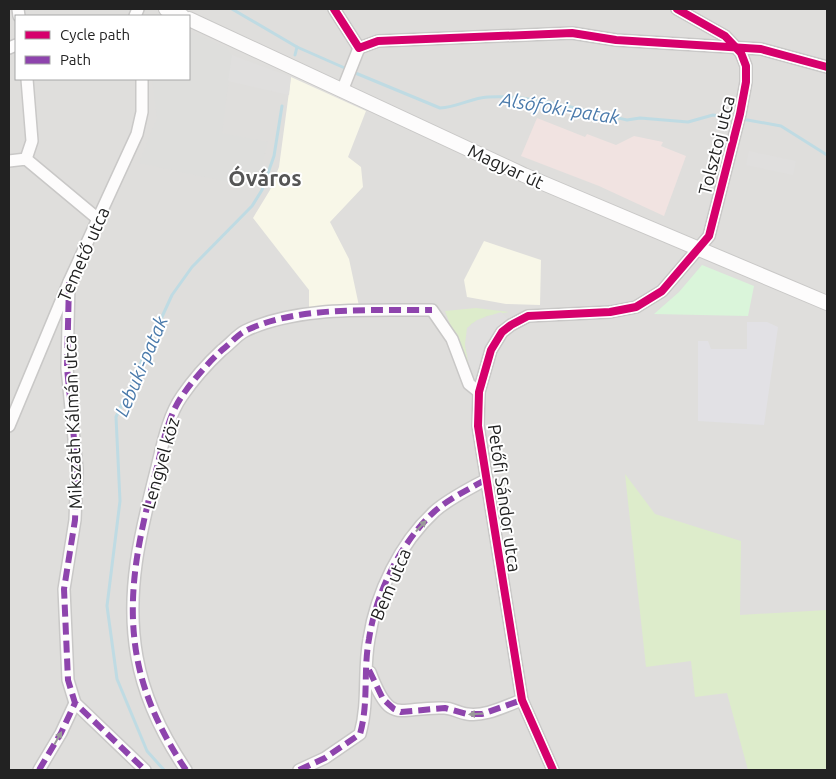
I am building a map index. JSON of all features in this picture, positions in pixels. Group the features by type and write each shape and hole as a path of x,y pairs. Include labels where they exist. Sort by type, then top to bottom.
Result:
{"street":[{"path":"166,9 180,15"},
{"path":"334,9 359,48"},
{"path":"677,9 712,27 736,47"},
{"name":"Magyar út","path":"190,19 344,86 524,175 827,303"},
{"path":"344,86 359,48 378,41 572,33 616,40 736,47 780,53 827,67"},
{"name":"Tolsztoj utca","path":"698,248 709,236 739,119 746,82 746,66 736,47"},
{"path":"26,159 32,141 27,80"},
{"name":"Temető utca","path":"9,426 69,282 137,134 142,112 142,80"},
{"path":"9,161 26,159 98,219"},
{"name":"Petőfi Sándor utca","path":"553,770 522,700 478,426 479,392 490,350 502,332 528,316 610,312 636,307 662,291 698,248"},
{"name":"Mikszáth Kálmán utca","path":"69,282 67,368 77,469 76,520 64,589 65,653 68,680 75,704"},
{"name":"Lengyel köz","path":"186,770 169,745 142,680 133,625 133,572 139,537 168,425 182,396 217,355 243,332 273,320 314,314 432,310 452,338 469,384 479,392"},
{"name":"Bem utca","path":"299,770 325,758 360,734 366,713 368,640 375,614 402,550 417,529 435,511 448,501 487,479"},
{"path":"368,667 383,699 394,709 401,712 445,708 467,714 482,714 522,700"},
{"path":"39,770 61,733 75,704 145,770"}],"shaded area":[{"path":"9,9 827,9 827,770 9,770"},
{"path":"190,31 227,48 232,55 222,133 268,142 256,188 139,163 157,118 152,80 190,80"},
{"path":"232,55 291,77 289,95 228,81"},
{"path":"291,77 366,111 348,157 361,167 363,187 330,222 349,259 359,306 309,308 309,290 253,218 270,190 279,167"},
{"path":"537,118 585,137 587,134 616,145 634,136 663,142 661,146 686,156 664,216 599,186 521,156"},
{"path":"749,151 796,161 793,175 746,165"},
{"path":"484,241 541,260 540,305 506,304 467,297 464,280"},
{"path":"501,312 508,319 484,346 479,369 470,371 465,344 467,328 477,320"},
{"path":"747,322 767,322 778,327 764,425 698,421 698,341 708,341 711,349 747,349"}],"green space":[{"path":"702,265 754,286 748,316 654,314 679,292"},
{"path":"476,308 509,312 487,316 471,324 465,344 470,371 468,372 445,311"},
{"path":"625,474 655,514 741,541 740,615 827,610 827,770 748,770 727,693 695,697 691,661 646,667"}],"waterway":[{"name":"Lebuki-patak","path":"232,9 297,47 295,55"},
{"name":"Alsófoki-patak","path":"297,47 347,69"},
{"name":"Alsófoki-patak","path":"353,72 440,108 476,99 505,97 540,101 627,120 640,118 688,122 713,115 736,118"},
{"name":"Lebuki-patak","path":"164,770 147,751 117,679 107,606 120,501 116,417 172,295 192,267 252,206 262,190 274,156 282,106"},
{"name":"Alsófoki-patak","path":"742,119 781,126 827,155"}],"marked path":[{"path":"69,282 67,368 77,469 75,520 64,589 68,680 75,703 145,770"},
{"path":"186,770 162,730 144,687 137,657 133,608 136,561 140,537 167,430 177,404 186,390 222,350 245,331 266,323 288,317 337,311 432,310"},
{"path":"299,770 325,758 360,734 363,722 367,651 372,622 384,587 401,553 422,524 435,511 453,498 487,479"},
{"path":"369,670 383,699 394,709 401,712 445,708 467,714 482,714 522,700"},
{"path":"39,770 61,733 75,703"}],"cycle path":[{"path":"334,9 359,48 378,41 572,33 616,40 761,49 827,67"},
{"path":"553,770 522,700 478,426 479,392 491,350 502,332 511,325 528,316 610,312 636,307 662,291 709,236 740,114 746,82 746,66 741,53 725,36 677,9"}],"district":[{"name":"Óváros","path":"265,177"}]}
